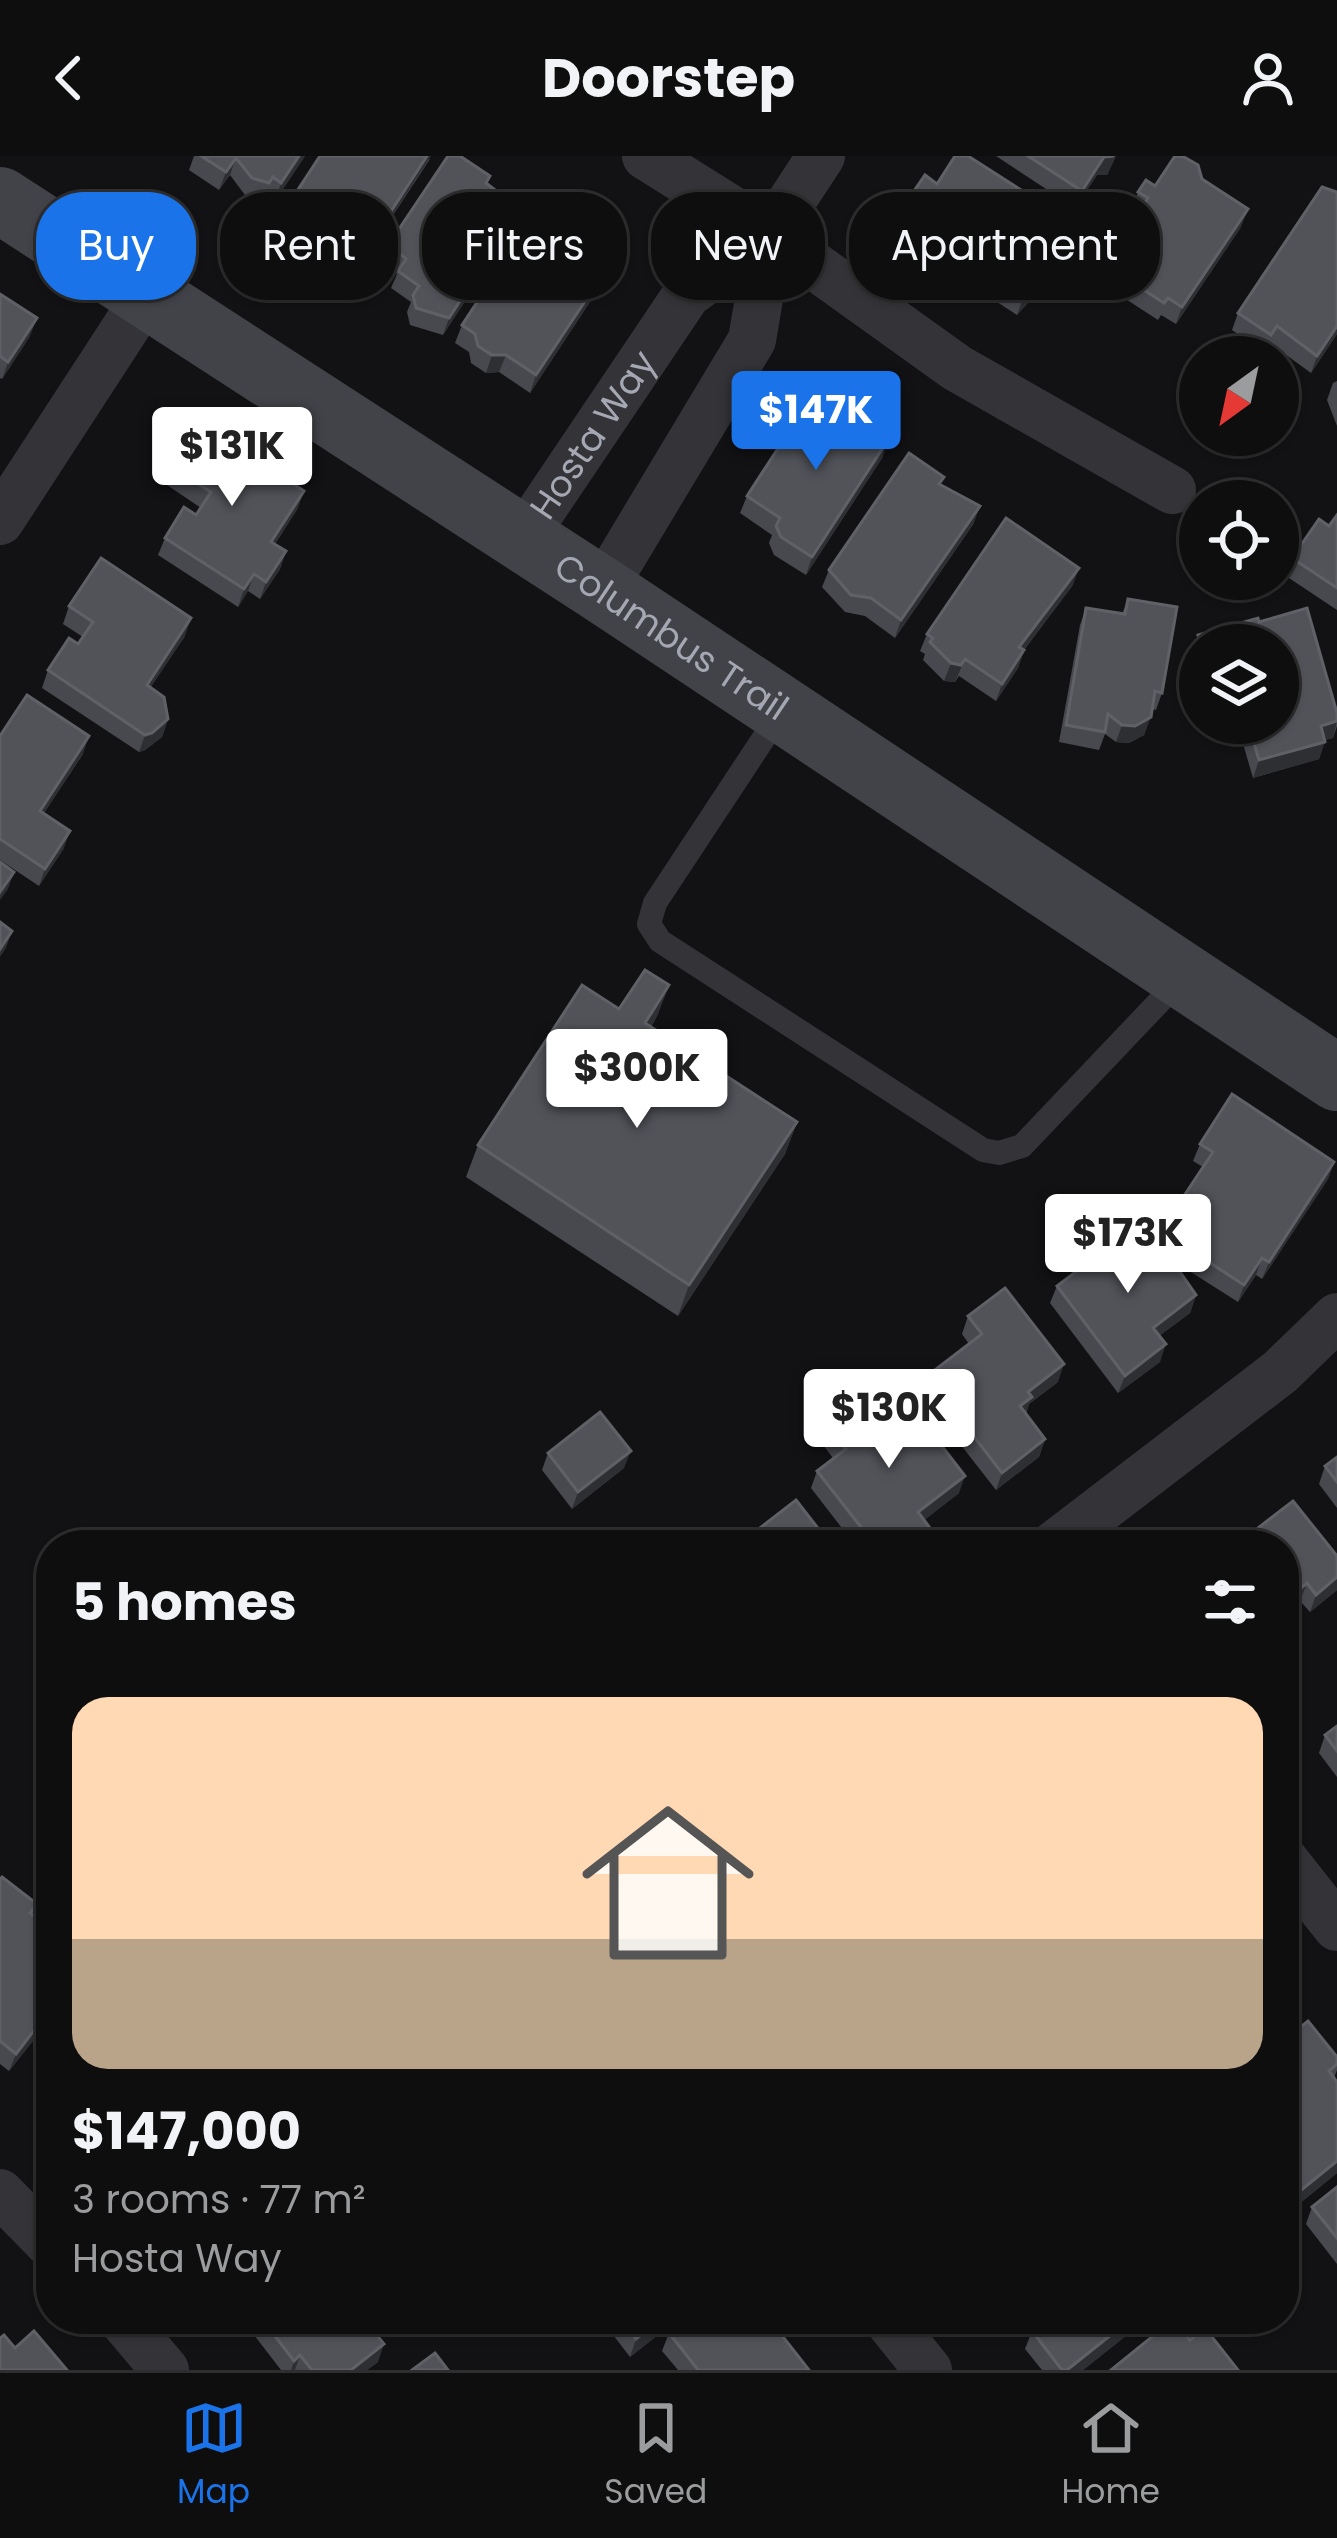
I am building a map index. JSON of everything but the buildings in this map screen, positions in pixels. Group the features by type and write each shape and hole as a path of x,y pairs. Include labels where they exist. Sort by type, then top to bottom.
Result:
{"street":[{"path":"646,156 703,192"},
{"name":"Hosta Way","path":"797,192 821,156"},
{"name":"Columbus Trail","path":"0,200 36,224"},
{"path":"825,273 957,368 1172,490"},
{"path":"0,521 144,300"},
{"name":"Columbus Trail","path":"148,300 602,590 1337,1078"},
{"name":"Hosta Way","path":"522,539 683,300"},
{"name":"Hosta Way","path":"602,590 752,340 759,300"},
{"path":"1074,1530 1280,1372 1337,1317"},
{"path":"1299,1879 1337,1927"},
{"path":"0,2193 36,2230"},
{"path":"135,2334 165,2370"},
{"path":"899,2334 928,2370"}],"lane":[{"path":"782,710 655,903 649,924 660,941 983,1150 999,1154 1022,1146 1184,976"}]}
